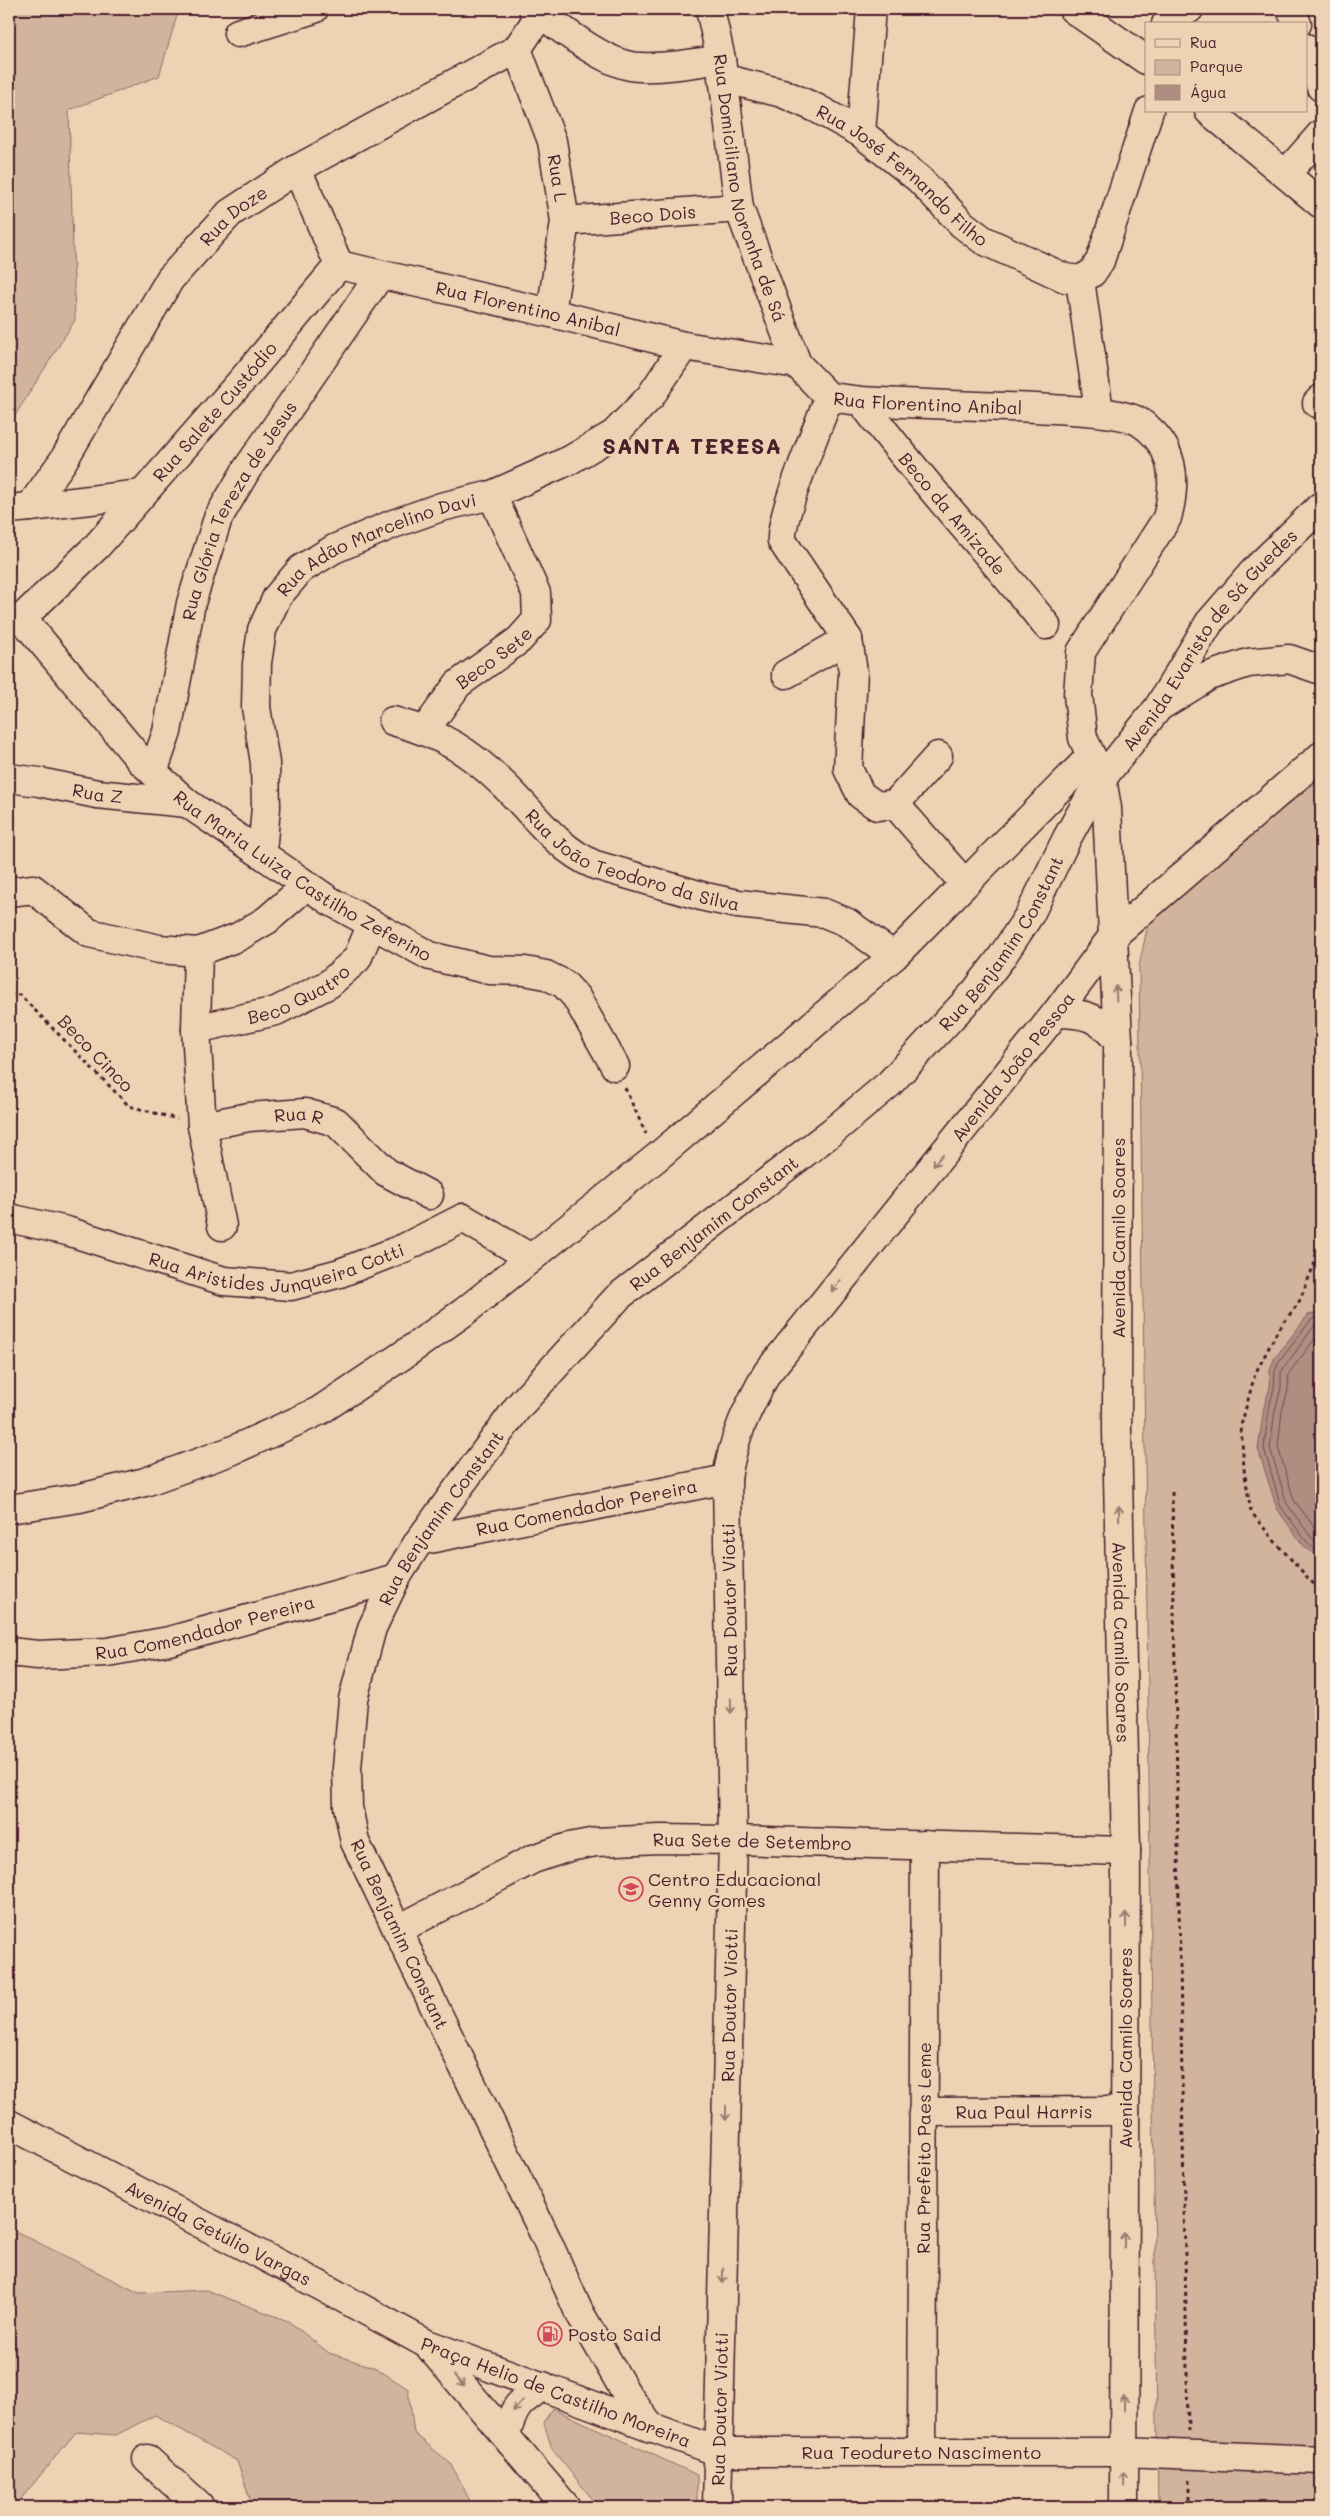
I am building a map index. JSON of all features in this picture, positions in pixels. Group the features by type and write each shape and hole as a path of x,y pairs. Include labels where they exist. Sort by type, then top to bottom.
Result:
{"street":[{"path":"238,33 314,9"},
{"name":"Rua Domiciliano Noronha de Sá","path":"710,9 722,68 739,208 797,364"},
{"path":"861,133 871,9"},
{"path":"1073,9 1141,48"},
{"path":"1169,22 1189,9"},
{"path":"1291,9 1296,22"},
{"name":"Rua José Fernando Filho","path":"539,10 606,56 622,64 639,67 722,68 816,108 861,133 919,179 962,224 983,240 1064,278 1080,280"},
{"name":"Rua Doze","path":"19,508 63,460 170,279 230,213 297,168 517,49 539,10"},
{"name":"Rua L","path":"517,49 552,140 565,221 551,313"},
{"path":"1308,53 1321,87"},
{"path":"1099,412 1080,280 1092,273 1100,262 1149,112"},
{"path":"1210,112 1321,204"},
{"path":"1286,174 1321,134"},
{"path":"297,168 339,265"},
{"name":"Beco Dois","path":"565,221 739,208"},
{"name":"Rua Florentino Anibal","path":"339,265 551,313 684,346 797,364 829,397 861,401 1099,412 1139,421 1157,435 1167,451 1173,470 1173,496 1167,518 1148,550 1110,604 1081,652 1078,695 1083,738 1096,767"},
{"name":"Rua Salete Custódio","path":"15,619 97,546 245,377 339,265"},
{"name":"Rua Glória Tereza de Jesus","path":"117,796 147,766 167,732 191,603 218,518 247,469 380,275"},
{"name":"Rua Adão Marcelino Davi","path":"262,854 266,807 265,764 256,706 257,662 262,630 277,597 301,569 334,549 392,524 433,510 492,495 570,460 614,434 650,397 684,346"},
{"path":"829,397 788,508 781,534 784,546 848,639 854,672 848,769 860,795 877,806 895,804 938,756"},
{"name":"Beco da Amizade","path":"861,401 893,444 1001,567 1046,625"},
{"path":"19,508 142,494"},
{"name":"Beco Sete","path":"425,730 458,684 519,640 537,620 536,593 492,495"},
{"name":"Avenida Evaristo de Sá Guedes","path":"1096,767 1158,708 1209,623 1228,599 1256,568 1321,506"},
{"name":"Rua Maria Luiza Castilho Zeferino","path":"15,619 147,766 187,803 306,886 430,956 489,970 525,970 546,975 564,984 576,997 615,1066"},
{"path":"786,674 848,639"},
{"path":"1158,708 1209,676 1248,663 1289,659 1321,670"},
{"name":"Rua João Teodoro da Silva","path":"393,720 425,730 455,744 483,765 560,844 577,858 705,897 766,908 824,913 846,922 894,956"},
{"name":"Avenida João Pessoa","path":"743,1415 767,1372 1056,1013 1112,936 1321,756"},
{"path":"9,1509 80,1498 145,1482 231,1451 319,1411 464,1312 656,1158 894,956 964,883 1096,767"},
{"name":"Avenida Camilo Soares","path":"1096,767 1107,808 1118,1041 1117,1430 1126,1851 1124,2507"},
{"name":"Rua Benjamim Constant","path":"651,2428 626,2393 578,2310 546,2238 355,1842 348,1807 347,1768 353,1699 372,1628 396,1578 419,1541 518,1407 618,1298 833,1131 888,1084 949,1021 1001,958 1030,914 1067,838 1096,767"},
{"name":"Rua Z","path":"9,778 117,796 187,803"},
{"path":"895,804 964,883"},
{"path":"9,892 33,889 89,932 159,949 198,952 238,937 267,920 306,886"},
{"name":"Beco Quatro","path":"196,1029 276,1010 329,984 357,960 372,924"},
{"path":"198,952 196,1029 202,1126 222,1226"},
{"path":"1056,1013 1079,1013 1091,1017 1105,1025 1118,1041"},
{"name":"Rua R","path":"202,1126 248,1117 305,1112 336,1122 386,1172 429,1195"},
{"name":"Rua Aristides Junqueira Cotti","path":"9,1218 67,1231 224,1281 291,1286 299,1284 340,1273 404,1248 463,1218 532,1258"},
{"name":"Rua Doutor Viotti","path":"717,2507 733,1840 727,1479 731,1450 743,1415"},
{"name":"Rua Comendador Pereira","path":"419,1541 727,1479"},
{"name":"Rua Comendador Pereira","path":"9,1652 38,1655 107,1652 169,1641 396,1578"},
{"name":"Rua Sete de Setembro","path":"396,1930 533,1859 569,1847 596,1842 660,1839 733,1840 1126,1851"},
{"name":"Rua Prefeito Paes Leme","path":"922,2450 925,1845"},
{"name":"Rua Paul Harris","path":"923,2112 1125,2111"},
{"name":"Avenida Getúlio Vargas","path":"9,2124 427,2344"},
{"name":"Praça Helio de Castilho Moreira","path":"427,2344 719,2452"},
{"name":"Praça Helio de Castilho Moreira","path":"427,2344 566,2507"},
{"path":"506,2435 513,2412 518,2405 543,2386"},
{"name":"Rua Teodureto Nascimento","path":"719,2452 922,2450 1123,2452 1321,2460"},
{"path":"147,2459 200,2507"}],"path":[{"name":"Beco Cinco","path":"9,994 20,995 129,1106 202,1126"},
{"path":"615,1066 656,1158"},
{"path":"1321,1239 1318,1255 1299,1302 1277,1332 1255,1374 1241,1426 1244,1469 1251,1512 1277,1544 1321,1592"},
{"path":"1172,1492 1188,2438"},
{"path":"1189,2477 1189,2507"}],"green space":[{"path":"9,9 179,9 159,76 69,110 75,320 9,425"},
{"path":"1321,778 1321,2507 1158,2507 1139,966 1150,915"},
{"path":"9,2228 139,2293 206,2290 288,2321 329,2353 376,2368 408,2389 414,2433 452,2465 473,2507 253,2507 237,2461 155,2415 116,2435 76,2432 14,2507 9,2507"},
{"path":"552,2408 697,2475 697,2507 599,2507 552,2449 544,2423"}],"water":[{"path":"1321,1311 1321,1561 1303,1545 1277,1509 1258,1449 1264,1407 1270,1387 1270,1370 1274,1359 1308,1315"}],"place":[{"name":"Centro Educacional Genny Gomes","path":"631,1889"},
{"name":"Posto Said","path":"550,2334"}],"district":[{"name":"SANTA TERESA","path":"692,445"}]}
